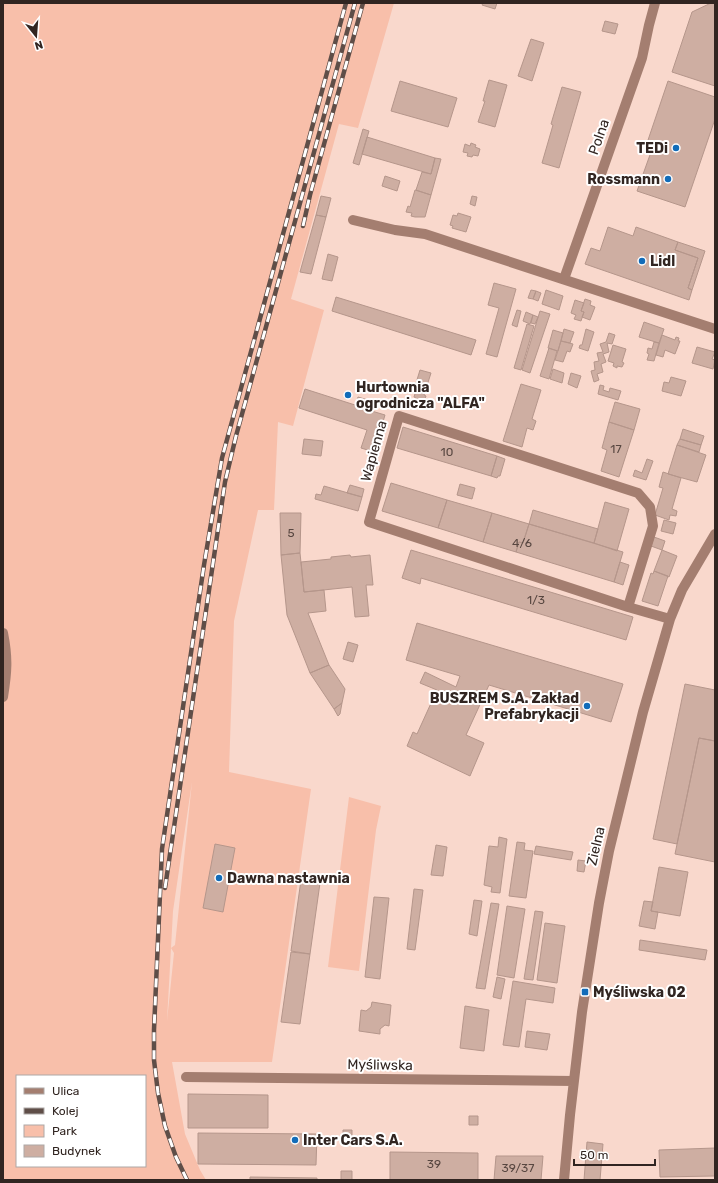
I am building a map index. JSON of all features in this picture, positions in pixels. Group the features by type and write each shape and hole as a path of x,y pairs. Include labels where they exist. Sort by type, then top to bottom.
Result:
{"street":[{"name":"Polna","path":"564,279 642,58 655,3"},
{"path":"353,220 395,230 425,234 715,329"},
{"name":"Wapienna","path":"628,607 653,526 650,507 638,493 399,416 369,522 628,607 670,619"},
{"name":"Zielna","path":"564,1180 585,992 600,897 608,858 643,712 670,619 682,590 715,534"},
{"path":"3,633 7,651 7,666 3,697"},
{"name":"Myśliwska","path":"186,1077 574,1081"}],"green space":[{"path":"3,3 394,3 358,128 339,124 291,299 324,310 293,426 278,422 274,510 258,510 234,621 229,772 311,789 272,1062 172,1062 185,1134 200,1170 206,1180 3,1180","holes":["192,782 175,945 171,948 173,911","171,948 174,953 167,1021"]},
{"path":"349,797 381,806 376,830 359,971 328,967"}],"building":[{"path":"483,3 497,3 495,9 482,5"},
{"path":"711,3 715,3 715,86 672,72 692,12"},
{"path":"605,21 618,24 615,34 602,31"},
{"path":"531,39 544,43 532,81 518,76"},
{"path":"489,80 507,85 495,127 478,122 485,101 483,101"},
{"path":"400,81 457,98 448,127 391,111"},
{"path":"668,81 715,97 715,119 685,207 637,191 651,152 645,149"},
{"path":"562,87 581,92 559,168 542,163 553,125 551,124"},
{"path":"363,129 369,131 359,165 353,163"},
{"path":"367,137 435,158 431,174 362,154"},
{"path":"471,143 480,149 478,156 467,156 468,153 463,152 465,144 470,146"},
{"path":"435,158 441,159 431,195 416,190 422,172 431,174"},
{"path":"385,176 400,181 397,191 382,186"},
{"path":"415,190 431,195 425,217 411,216 412,213 406,212 408,206 410,207"},
{"path":"321,196 331,198 326,217 316,215"},
{"path":"472,196 477,197 475,206 470,204"},
{"path":"458,213 471,217 466,232 452,228 453,226 450,225 453,215 457,216"},
{"path":"316,215 326,217 311,274 300,272"},
{"name":"Lidl","path":"608,227 633,236 636,227 678,242 675,250 698,258 688,288 692,290 689,300 585,264 591,248 600,251"},
{"path":"678,242 705,251 692,290 688,288 698,258 675,250"},
{"path":"328,254 338,257 332,281 322,279"},
{"path":"494,283 516,289 497,357 486,354 499,308 488,305"},
{"path":"531,290 536,291 533,299 528,298"},
{"path":"546,290 563,296 559,310 542,304"},
{"path":"536,291 541,293 538,301 533,299"},
{"path":"336,297 476,340 471,355 332,311"},
{"path":"585,299 591,301 590,305 595,307 590,320 582,317 584,312 581,311"},
{"path":"575,300 584,303 581,311 584,312 581,321 574,319 576,315 571,313"},
{"path":"517,310 521,311 517,327 512,325"},
{"path":"540,311 550,314 530,373 522,370"},
{"path":"526,312 533,315 530,324 523,321"},
{"path":"533,315 538,317 535,324 531,323"},
{"path":"644,322 664,329 659,343 639,337"},
{"path":"527,324 534,326 521,370 514,368"},
{"path":"564,329 574,332 570,343 561,341"},
{"path":"586,329 594,332 588,351 579,348 580,345 582,345"},
{"path":"553,330 563,333 558,351 548,348"},
{"path":"609,333 615,335 612,344 607,343 609,352 603,354 606,362 601,364 603,372 597,374 599,380 594,382 591,371 595,370 594,362 599,361 597,353 603,352 600,344 606,342"},
{"path":"662,335 675,340 676,337 679,338 678,341 680,341 675,354 665,350 663,357 656,355"},
{"path":"561,341 573,344 570,352 567,351 563,362 555,360"},
{"path":"654,342 659,343 654,361 647,360 649,354 647,353 648,348 652,349"},
{"path":"613,345 626,349 622,367 617,366 617,368 613,366 614,363 608,361"},
{"path":"697,347 715,352 712,359 715,360 713,369 692,363"},
{"path":"549,348 557,351 549,379 540,376"},
{"path":"553,369 564,373 562,383 550,379"},
{"path":"420,370 431,373 424,395 426,396 423,404 415,401 416,398 414,397"},
{"path":"571,373 581,376 577,388 568,384"},
{"path":"671,377 686,381 681,396 662,391 664,382 669,383"},
{"path":"521,384 541,390 532,419 536,421 533,430 527,428 522,447 503,441"},
{"path":"600,385 604,386 603,390 609,392 610,388 621,391 618,400 598,394"},
{"path":"305,389 355,405 358,397 368,400 365,409 385,415 374,452 361,448 367,430 299,408"},
{"path":"615,402 640,409 634,430 609,422"},
{"path":"609,422 634,430 619,477 601,471 607,450 602,448"},
{"path":"403,427 497,456 491,476 397,448"},
{"path":"683,429 704,436 701,445 680,439"},
{"path":"304,439 323,441 321,456 302,454"},
{"path":"680,439 701,445 699,452 677,445"},
{"path":"677,445 706,455 697,482 668,474"},
{"path":"497,456 505,459 500,476 497,478 491,476"},
{"path":"647,459 653,461 646,480 633,476 635,470 642,473"},
{"path":"663,472 681,478 672,509 677,511 676,516 670,515 669,520 655,515 663,488 659,487"},
{"path":"391,483 447,500 438,528 382,511"},
{"path":"460,484 475,488 472,499 457,495"},
{"path":"350,485 364,489 362,497 347,493"},
{"path":"324,486 362,497 358,511 315,499 316,494 321,495"},
{"path":"447,500 492,513 483,542 438,528"},
{"path":"605,502 629,509 617,551 594,543"},
{"path":"533,510 598,529 594,543 529,524"},
{"path":"280,513 301,513 300,553 281,555"},
{"path":"492,513 529,524 523,543 519,542 516,552 483,542"},
{"path":"664,520 676,523 673,534 661,531"},
{"path":"529,524 623,552 614,582 516,552 519,542 523,543"},
{"path":"654,537 665,541 662,550 651,546"},
{"path":"411,550 633,617 626,640 421,578 420,584 402,578"},
{"path":"662,550 677,556 669,577 654,571"},
{"path":"300,553 304,592 324,590 326,611 308,613 329,665 310,673 287,615 281,555"},
{"path":"350,555 351,557 370,555 373,585 366,585 369,616 355,617 352,587 304,592 301,562 331,559 331,557"},
{"path":"620,562 629,565 623,585 614,582"},
{"path":"654,571 668,576 658,606 642,601 651,573 653,574"},
{"name":"BUSZREM S.A. Zakład Prefabrykacji","path":"417,623 623,684 611,722 489,685 466,735 484,743 470,776 407,746 413,732 417,734 437,690 420,683 425,672 456,687 460,676 406,660"},
{"path":"348,642 358,645 353,662 343,659"},
{"path":"329,665 345,689 342,703 334,709 310,673"},
{"path":"685,684 715,690 715,741 699,738 677,844 653,839"},
{"path":"342,703 340,714 338,716 334,709"},
{"path":"699,738 715,741 715,862 675,854"},
{"path":"499,837 507,839 500,893 491,892 492,887 484,885 489,846 498,847"},
{"path":"517,842 525,843 524,850 533,851 526,898 509,896"},
{"name":"Dawna nastawnia","path":"215,844 235,848 223,912 203,908"},
{"path":"436,845 447,847 443,876 431,875"},
{"path":"536,846 573,852 571,860 534,854"},
{"path":"578,860 586,861 584,872 577,871"},
{"path":"659,867 688,872 680,916 651,911"},
{"path":"301,880 320,883 310,954 291,951"},
{"path":"414,889 423,890 415,950 407,949"},
{"path":"374,897 389,898 380,979 365,977"},
{"path":"474,900 482,901 477,936 469,934"},
{"path":"644,901 653,902 651,911 658,912 655,929 639,926"},
{"path":"491,903 499,904 485,989 476,988"},
{"path":"507,906 525,909 514,978 497,975"},
{"path":"535,911 543,912 533,980 524,979"},
{"path":"545,923 565,926 557,983 537,980"},
{"path":"640,940 707,950 705,960 639,950"},
{"path":"291,952 310,954 300,1024 281,1022"},
{"path":"497,977 505,979 501,999 493,997"},
{"path":"513,981 555,988 553,1003 526,999 519,1047 503,1045"},
{"path":"372,1002 391,1005 389,1026 385,1025 380,1029 380,1034 359,1031 361,1010 366,1011 371,1007"},
{"path":"465,1006 489,1010 484,1051 460,1048"},
{"path":"527,1031 550,1034 547,1050 525,1047"},
{"path":"188,1094 268,1095 268,1128 188,1128"},
{"path":"469,1116 478,1116 478,1125 469,1125"},
{"path":"343,1130 352,1130 352,1140 343,1140"},
{"path":"198,1133 317,1134 316,1165 198,1164"},
{"path":"587,1142 603,1144 600,1180 584,1180"},
{"path":"715,1148 715,1176 660,1177 659,1150"},
{"path":"390,1152 478,1153 478,1180 390,1180"},
{"path":"496,1156 543,1156 541,1180 494,1180"},
{"path":"341,1171 352,1171 352,1180 341,1180"},
{"path":"250,1177 317,1178 317,1180 250,1180"}],"railway":[{"path":"187,1180 176,1157 165,1126 158,1093 154,1060 162,849 204,565 222,458 346,3"},
{"path":"165,888 225,482 236,436 355,3"},
{"path":"303,226 310,195 363,3"}],"place":[{"name":"TEDi","path":"676,148"},
{"name":"Rossmann","path":"668,179"},
{"name":"Lidl","path":"642,261"},
{"name":"Hurtownia ogrodnicza \"ALFA\"","path":"348,395"},
{"name":"BUSZREM S.A. Zakład Prefabrykacji","path":"587,706"},
{"name":"Dawna nastawnia","path":"219,878"},
{"name":"Myśliwska 02","path":"585,992"},
{"name":"Inter Cars S.A.","path":"295,1140"}]}
